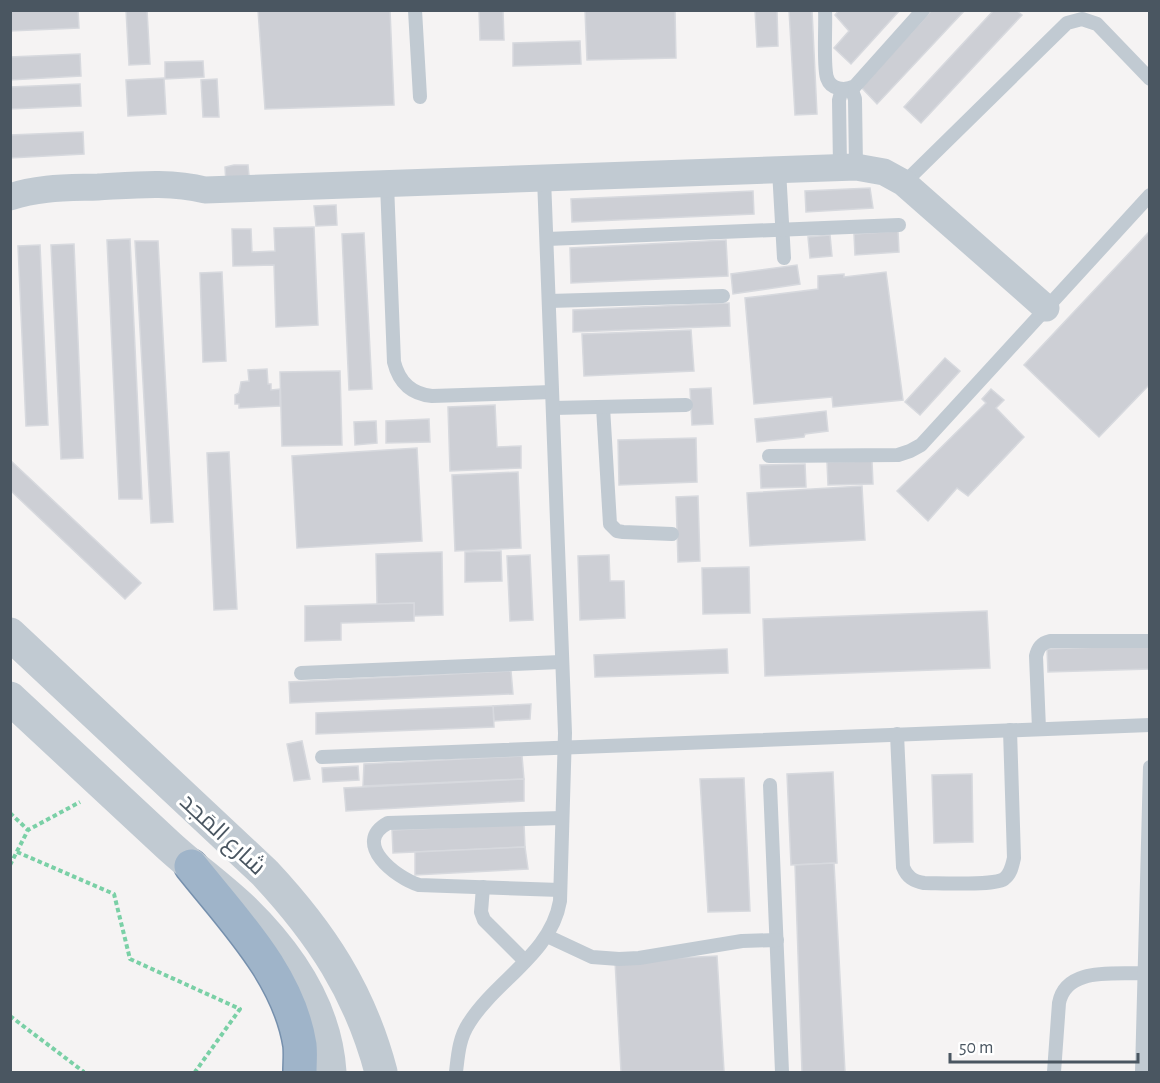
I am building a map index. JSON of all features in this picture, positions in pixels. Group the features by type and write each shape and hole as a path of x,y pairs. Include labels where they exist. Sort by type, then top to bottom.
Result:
{"highway":[{"path":"191,866 263,959 275,979 292,1016 300,1046 300,1072"}],"street":[{"path":"10,197 41,189 156,184 182,185 205,190 848,167 884,172 904,183 1046,308"},
{"path":"10,202 41,206 167,200 205,190"},
{"name":"شارع المَجد","path":"10,634 266,873 286,895 327,948 345,978 362,1013 381,1072"},
{"name":"شارع المَجد","path":"10,698 191,866 244,910 277,946 292,967 318,1014 325,1034 330,1072"}],"lane":[{"path":"415,10 420,98"},
{"path":"825,10 826,76 833,86 846,89"},
{"path":"848,167 839,100 846,89 923,10"},
{"path":"904,183 1067,23 1082,19 1097,24 1149,79"},
{"path":"779,170 784,258"},
{"path":"456,1072 459,1047 468,1024 547,936 557,914 560,890 565,748 544,178"},
{"path":"387,184 394,362 400,379 414,392 432,396 552,392"},
{"path":"769,456 898,454 910,451 929,437 1149,195"},
{"path":"547,239 899,225"},
{"path":"549,302 723,296"},
{"path":"553,408 686,405"},
{"path":"603,407 610,524 617,531 623,532 672,534"},
{"path":"1039,729 1036,656 1042,645 1050,641 1149,641"},
{"path":"301,673 561,662"},
{"path":"322,757 1149,725"},
{"path":"897,734 903,867 906,873 916,882 924,883 995,882 1007,877 1011,872 1014,858 1010,730"},
{"path":"1142,1072 1149,767"},
{"path":"770,785 782,1072"},
{"path":"560,890 431,886 410,882 391,869 375,852 375,838 388,823 397,822 562,818"},
{"path":"483,887 481,912 484,920 525,961"},
{"path":"547,936 592,957 619,959 639,958 742,941 777,940"},
{"path":"1054,1072 1060,994 1067,984 1076,978 1088,976 1145,973"}],"path":[{"path":"10,865 28,830 107,788"},
{"path":"10,813 28,830"},
{"path":"17,852 114,894 130,959 240,1009 195,1072"},
{"path":"10,1016 84,1072"}],"building":[{"path":"10,10 78,10 79,28 10,31"},
{"path":"126,10 147,10 150,64 129,65"},
{"path":"258,10 390,10 394,105 265,109"},
{"path":"479,10 503,10 504,40 480,40"},
{"path":"585,10 675,10 676,58 587,60"},
{"path":"755,10 777,10 778,46 757,47"},
{"path":"789,10 812,10 817,114 795,115"},
{"path":"839,10 900,10 851,64 834,48 849,31 835,15"},
{"path":"932,10 965,10 877,104 861,87"},
{"path":"994,10 1016,10 1022,15 921,123 904,107"},
{"path":"580,41 581,64 513,66 513,43"},
{"path":"80,54 81,76 10,80 10,57"},
{"path":"203,61 204,77 165,79 165,62"},
{"path":"164,78 166,114 128,116 126,80"},
{"path":"217,79 219,117 203,117 201,80"},
{"path":"80,84 81,106 10,109 10,87"},
{"path":"83,132 84,154 10,158 10,135"},
{"path":"248,165 251,198 227,200 225,167"},
{"path":"870,188 873,208 806,212 805,191"},
{"path":"753,191 754,214 572,222 571,199"},
{"path":"336,205 337,225 316,226 314,206"},
{"path":"314,227 318,325 276,327 274,265 233,266 232,229 251,229 252,252 275,251 274,228"},
{"path":"898,231 899,252 855,255 854,234"},
{"path":"1149,232 1150,384 1099,437 1024,365"},
{"path":"364,233 372,389 349,390 342,234"},
{"path":"830,235 832,256 810,258 808,237"},
{"path":"130,239 142,499 119,499 107,240"},
{"path":"726,240 728,276 571,283 570,248"},
{"path":"135,241 158,241 173,522 151,523"},
{"path":"74,244 83,458 61,459 51,245"},
{"path":"40,245 48,425 26,426 18,246"},
{"path":"797,265 800,284 733,294 731,274"},
{"path":"222,272 226,361 203,362 200,273"},
{"path":"886,272 903,400 833,407 832,397 754,404 745,298 818,289 818,276 844,274 844,277"},
{"path":"729,303 730,326 573,332 573,310"},
{"path":"691,330 694,371 584,376 582,334"},
{"path":"945,358 960,371 920,415 905,402"},
{"path":"267,369 268,384 271,384 271,390 280,389 280,406 239,408 239,404 235,404 235,395 239,393 241,382 249,381 248,370"},
{"path":"340,371 342,445 282,446 280,372"},
{"path":"711,388 713,424 692,425 690,389"},
{"path":"991,389 1004,400 996,408 1024,437 968,496 957,488 928,521 897,491 986,403 982,399"},
{"path":"495,405 497,447 521,446 521,468 450,471 448,407"},
{"path":"826,411 828,431 805,434 804,437 757,442 755,419"},
{"path":"429,419 430,442 386,443 386,421"},
{"path":"376,421 377,443 355,445 354,422"},
{"path":"696,438 697,482 619,485 618,440"},
{"path":"417,448 422,541 297,548 292,456"},
{"path":"229,452 237,609 214,610 207,453"},
{"path":"10,460 141,583 125,599 10,490"},
{"path":"872,461 873,484 828,485 827,462"},
{"path":"805,464 806,487 761,488 760,465"},
{"path":"518,472 521,548 455,551 452,475"},
{"path":"862,486 865,540 750,546 747,493"},
{"path":"698,496 700,561 678,562 676,497"},
{"path":"501,551 502,581 465,582 465,552"},
{"path":"442,552 443,615 414,616 414,603 377,604 376,554"},
{"path":"530,555 533,620 510,621 507,556"},
{"path":"609,555 610,581 624,581 625,618 580,620 578,556"},
{"path":"749,567 750,613 703,614 702,568"},
{"path":"414,603 414,621 341,623 341,640 305,641 305,606"},
{"path":"987,611 990,668 765,676 763,619"},
{"path":"1150,645 1150,669 1048,672 1047,649"},
{"path":"727,649 728,673 595,677 594,655"},
{"path":"511,671 513,694 290,703 289,682"},
{"path":"531,704 530,719 494,721 493,706"},
{"path":"493,706 494,727 316,734 316,713"},
{"path":"302,741 310,779 294,781 287,744"},
{"path":"522,756 524,779 363,786 364,764"},
{"path":"358,766 359,780 323,782 322,768"},
{"path":"833,772 837,863 791,865 787,774"},
{"path":"972,774 973,842 934,843 932,775"},
{"path":"744,778 750,911 708,912 700,779"},
{"path":"524,779 524,801 346,811 344,788"},
{"path":"524,824 525,847 393,853 392,830"},
{"path":"525,847 528,869 415,875 415,852"},
{"path":"834,863 845,1072 802,1072 795,865"},
{"path":"717,956 724,1071 621,1072 615,961"}]}
